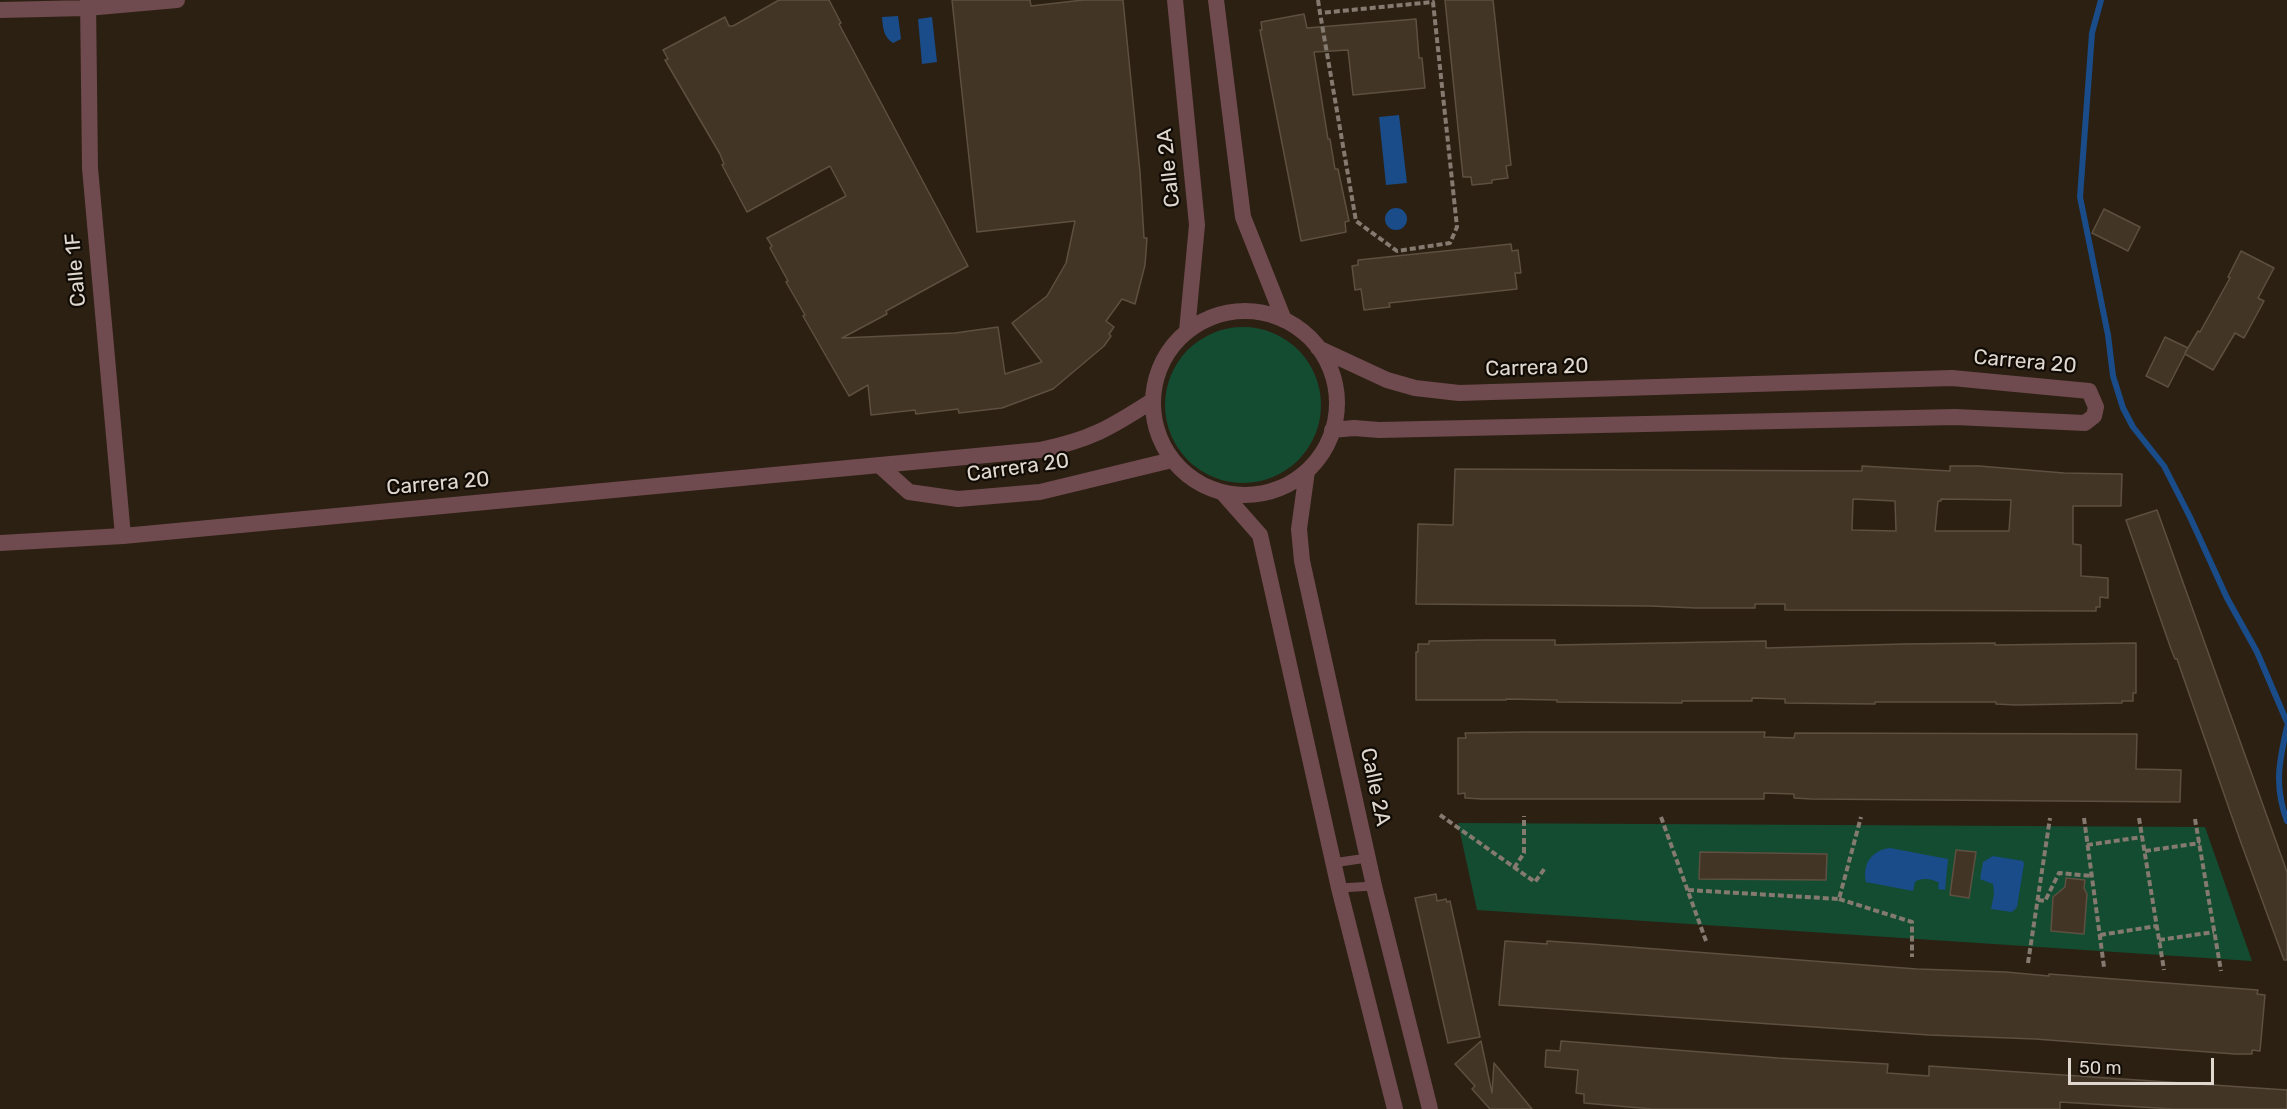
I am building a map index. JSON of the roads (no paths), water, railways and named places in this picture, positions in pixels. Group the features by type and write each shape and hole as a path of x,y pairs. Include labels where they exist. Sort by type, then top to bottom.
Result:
{"street":[{"path":"0,10 177,0"},
{"name":"Calle 2A","path":"1175,0 1197,225 1187,331"},
{"path":"1216,0 1243,218 1284,320"},
{"name":"Calle 1F","path":"88,4 90,168 123,536"},
{"path":"1234,311 1260,312 1284,320 1309,337 1318,348 1327,361 1337,390 1336,420 1326,448 1307,471 1281,488 1252,495 1222,492 1194,480 1172,460 1156,432 1152,400 1157,374 1169,350 1187,331 1209,318 1234,311"},
{"name":"Carrera 20","path":"1318,348 1387,380 1415,388 1459,393 1952,378 2089,391 2096,407 2094,416 2085,423 1955,417 1332,430"},
{"name":"Carrera 20","path":"0,543 123,536 1040,450 1074,444 1113,427 1152,400"},
{"name":"Carrera 20","path":"879,465 909,492 958,499 1041,492 1172,460"},
{"name":"Calle 2A","path":"1307,471 1299,529 1302,561 1374,886 1430,1109"},
{"path":"1222,492 1260,535 1339,888 1395,1109"}],"lane":[{"path":"1334,862 1368,858"},
{"path":"1339,888 1374,886"}],"water":[{"path":"898,16 901,39 893,43 885,35 882,17"},
{"path":"932,17 937,62 922,64 918,19"},
{"path":"1399,115 1407,183 1386,185 1379,117"},
{"path":"1396,208 1404,211 1407,219 1404,227 1396,230 1388,227 1385,219 1388,211"},
{"path":"1890,848 1948,859 1945,890 1938,889 1939,883 1927,879 1915,882 1913,891 1866,882 1866,869 1870,859 1878,852"},
{"path":"1993,856 2023,861 2017,907 2012,912 1991,909 1993,884 1980,879 1983,862"}],"waterway":[{"path":"2101,0 2092,33 2080,197 2108,335 2113,376 2123,408 2133,427 2164,466 2227,598 2257,652 2287,722"},
{"path":"2287,727 2279,774 2280,796 2287,821"}]}
